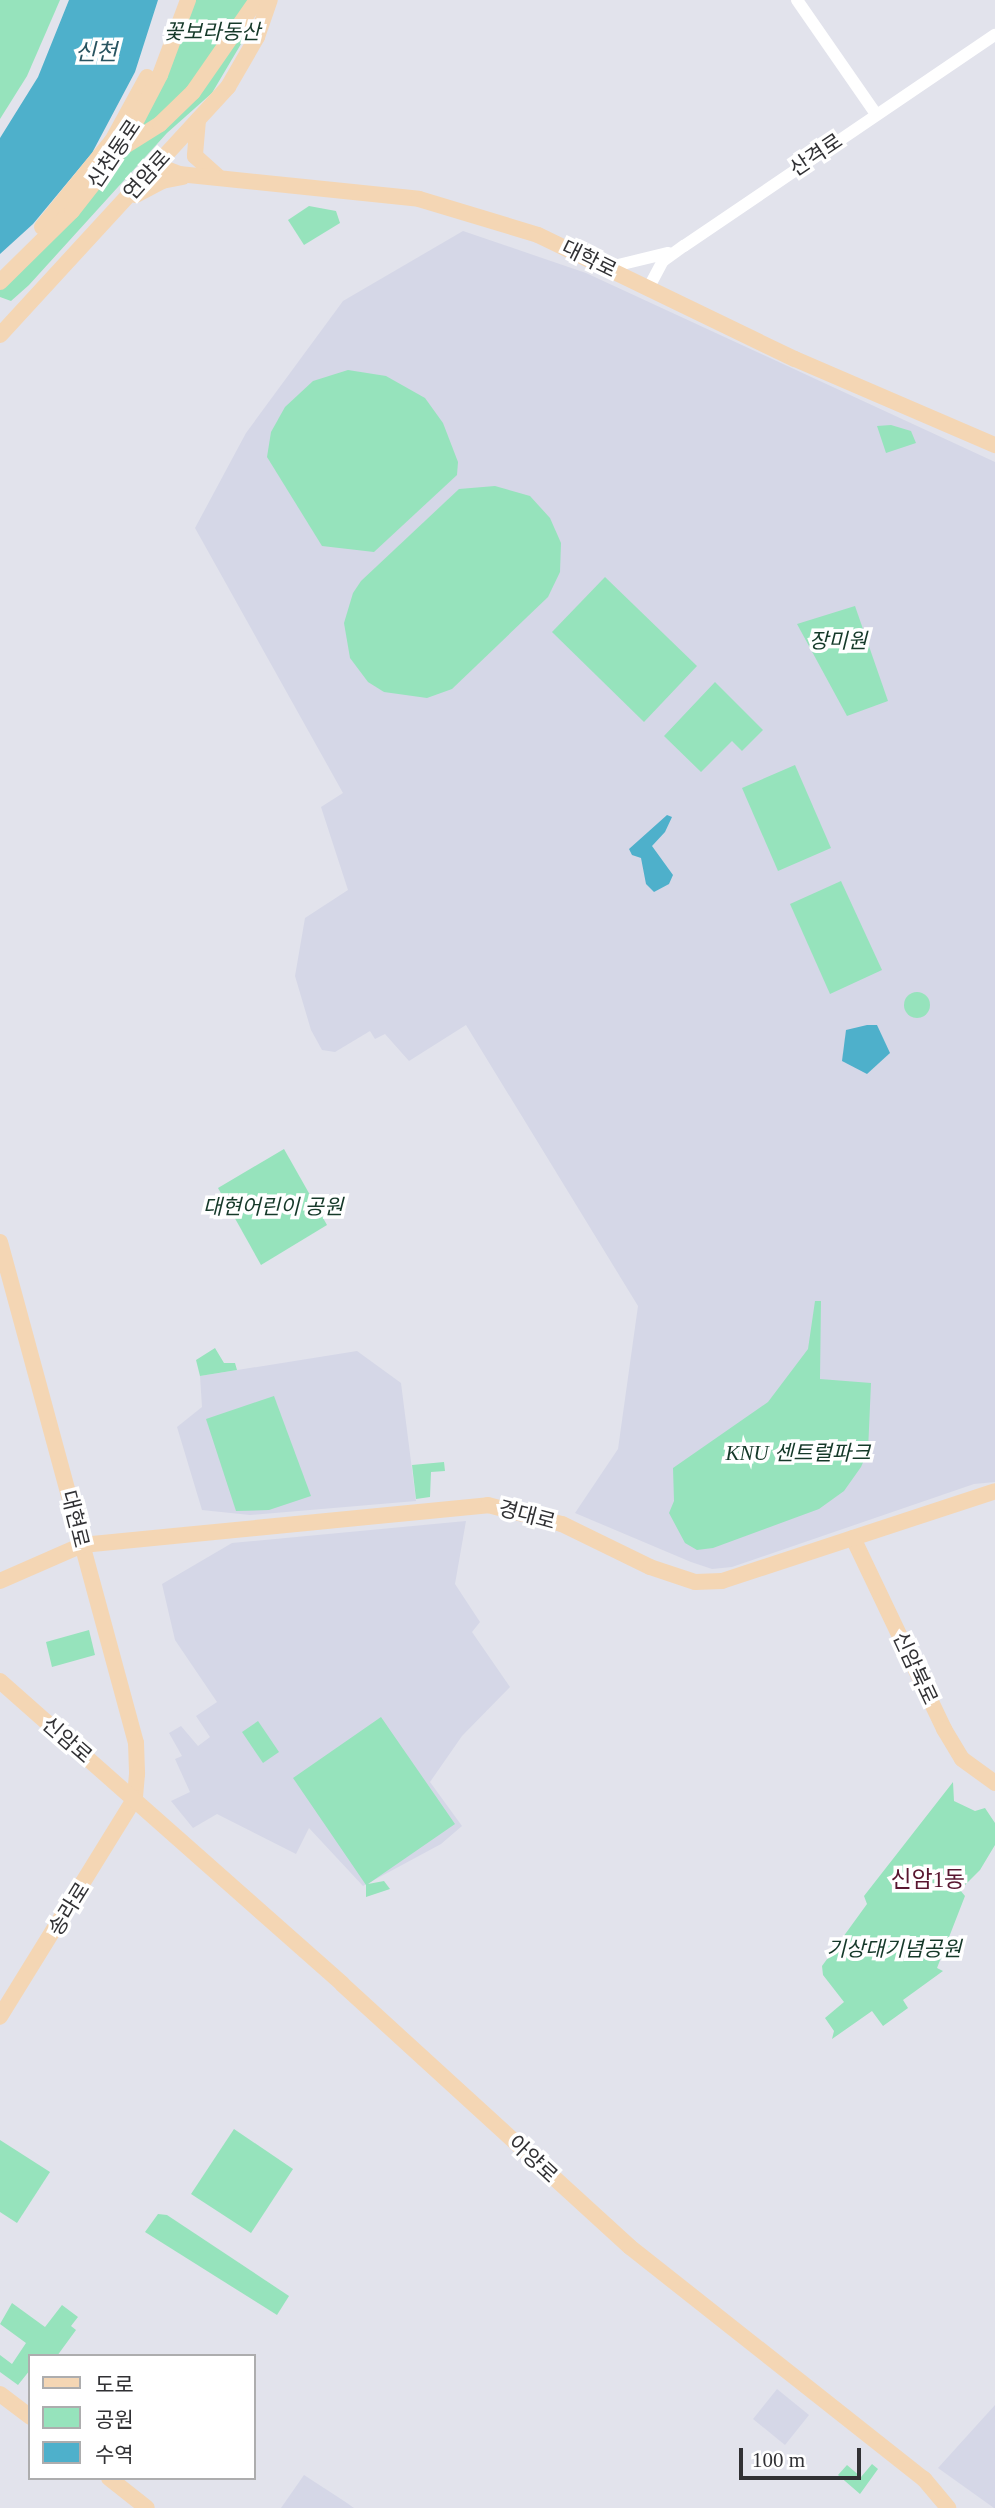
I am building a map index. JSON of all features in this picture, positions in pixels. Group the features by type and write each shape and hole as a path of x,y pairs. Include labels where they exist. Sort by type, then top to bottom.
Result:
{"main road":[{"name":"신천동로","path":"0,268 55,213 117,143 178,0"},
{"name":"신천동로","path":"0,282 72,211 159,75 188,0"},
{"path":"117,143 160,124 193,92 257,0"},
{"name":"연암로","path":"0,335 228,87 257,37 270,0"},
{"path":"198,119 195,156 218,177"},
{"name":"대학로","path":"156,164 166,171 193,176 419,200 538,235 610,267 795,359 995,445"},
{"path":"122,203 163,181 193,176"},
{"name":"대현로","path":"0,1242 136,1743 135,1798"},
{"name":"경대로","path":"0,1581 82,1545 488,1505 562,1524 650,1567 695,1581 710,1582 745,1576 995,1491"},
{"name":"신암북로","path":"853,1538 944,1729 962,1759 995,1783"},
{"name":"신암로","path":"0,1681 135,1798"},
{"name":"송라로","path":"0,2017 135,1798"},
{"name":"아양로","path":"135,1798 629,2247 924,2479 944,2506"},
{"path":"0,2394 28,2415"},
{"path":"924,2479 963,2508"},
{"path":"112,2480 147,2508"}],"street":[{"path":"797,0 876,114"},
{"name":"산격로","path":"649,287 663,261 995,35"},
{"path":"610,267 656,258 684,246"}],"shaded area":[{"path":"463,231 586,273 995,462 995,1482 974,1484 732,1567 712,1569 691,1562 575,1513 618,1449 638,1306 466,1025 409,1061 385,1034 375,1039 370,1031 335,1052 322,1050 311,1030 295,976 305,918 348,890 321,807 343,793 195,528 246,433 343,301"},
{"path":"357,1351 401,1383 416,1501 250,1515 202,1510 177,1427 202,1407 200,1376"},
{"path":"466,1521 455,1584 480,1622 472,1632 510,1687 462,1736 430,1782 462,1826 441,1844 363,1886 309,1828 296,1854 217,1814 193,1828 171,1801 190,1792 175,1759 182,1756 169,1733 181,1726 198,1746 210,1737 196,1716 217,1702 175,1640 162,1584 232,1543"},
{"path":"777,2389 809,2415 785,2445 753,2419"},
{"path":"995,2405 995,2508 994,2508 938,2468"},
{"path":"304,2475 344,2501 354,2508 281,2508"}],"green space":[{"path":"0,0 60,0 27,76 0,119"},
{"name":"꽃보라동산","path":"191,0 258,0 241,44 212,93 167,133 29,285 11,301 0,297 0,289 86,200"},
{"path":"309,206 336,211 340,223 304,245 288,220"},
{"path":"348,370 386,376 425,398 443,423 458,462 457,475 374,552 322,546 267,457 271,432 285,407 313,381"},
{"path":"891,425 911,431 916,443 886,453 877,426"},
{"path":"495,486 530,496 550,518 561,543 560,572 548,597 452,689 427,698 384,692 368,682 350,658 344,623 353,593 361,581 459,489"},
{"path":"605,577 697,666 644,722 552,632"},
{"name":"장미원","path":"855,606 888,701 847,716 797,624"},
{"path":"715,682 763,730 742,751 732,741 701,772 664,736"},
{"path":"795,765 831,848 778,871 742,788"},
{"path":"841,881 882,970 830,994 790,904"},
{"path":"917,992 926,996 930,1005 926,1014 917,1018 908,1014 904,1005 908,996"},
{"name":"대현어린이 공원","path":"284,1149 327,1225 261,1265 218,1188"},
{"name":"KNU 센트럴파크","path":"815,1301 821,1301 820,1379 871,1383 868,1451 861,1467 844,1491 819,1509 713,1548 697,1550 685,1543 669,1513 674,1501 673,1468 768,1402 808,1349"},
{"path":"215,1348 224,1363 235,1363 237,1370 200,1376 196,1360"},
{"path":"274,1396 311,1496 269,1510 236,1511 206,1419"},
{"path":"444,1462 445,1471 431,1472 430,1497 416,1499 412,1465"},
{"path":"89,1630 95,1655 52,1667 46,1642"},
{"path":"381,1717 455,1824 368,1884 384,1881 390,1889 366,1897 366,1885 293,1778"},
{"path":"258,1721 279,1752 263,1763 242,1732"},
{"name":"기상대기념공원","path":"953,1782 954,1801 975,1811 985,1808 995,1823 995,1845 980,1870 960,1890 965,1896 937,1968 943,1971 903,2000 908,2008 883,2026 872,2011 832,2039 834,2031 825,2018 844,2002 823,1975 822,1966 867,1904 864,1896"},
{"path":"234,2129 293,2169 251,2233 191,2194"},
{"path":"0,2140 50,2172 17,2223 0,2212"},
{"path":"158,2214 167,2215 289,2296 277,2315 145,2232"},
{"path":"12,2303 45,2327 62,2305 78,2317 71,2326 76,2330 58,2354 28,2354 28,2372 18,2385 0,2372 0,2355 12,2364 26,2343 0,2324"},
{"path":"872,2464 878,2469 860,2494 838,2475 847,2465 861,2477"}],"water":[{"name":"신천","path":"69,0 158,0 135,72 92,153 33,224 0,254 0,138 38,77"},
{"path":"667,815 672,817 665,832 652,846 673,875 669,884 654,892 646,884 641,858 632,855 629,849"},
{"path":"877,1025 890,1053 867,1074 842,1061 846,1030"}],"district":[{"name":"신암1동","path":"928,1880"}]}
